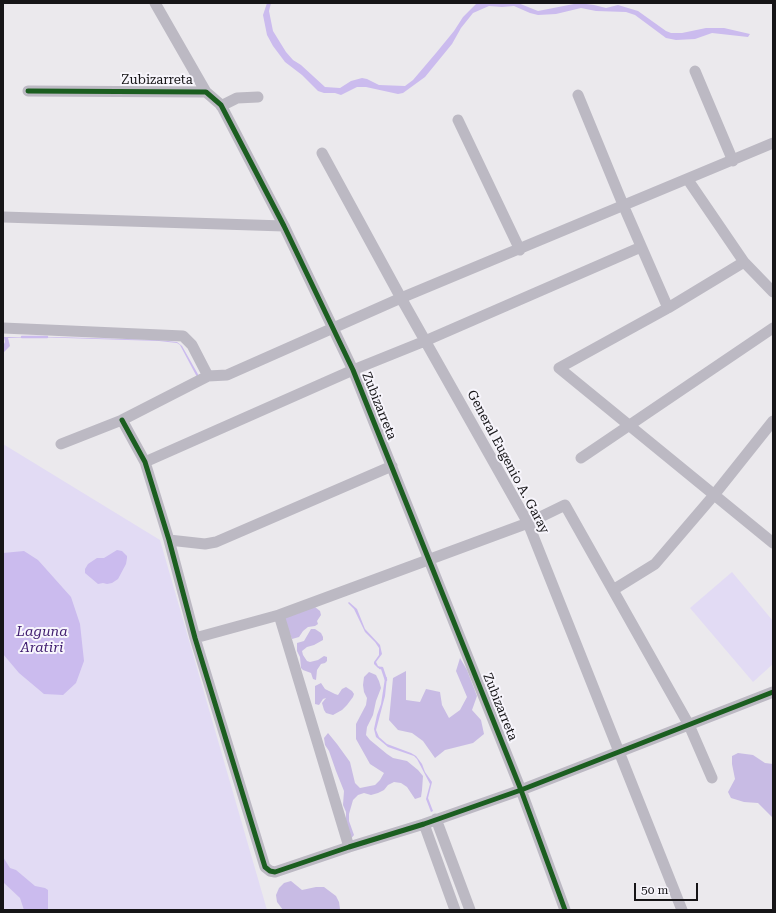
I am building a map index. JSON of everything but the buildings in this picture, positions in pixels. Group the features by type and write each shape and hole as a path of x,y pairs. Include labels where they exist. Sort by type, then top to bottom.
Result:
{"street":[{"path":"156,3 206,92"},
{"path":"695,71 733,161"},
{"name":"Zubizarreta","path":"28,91 206,92 221,106 284,226 353,370 521,790 565,910"},
{"path":"578,95 624,207 668,308"},
{"path":"221,106 237,98 258,97"},
{"path":"458,120 520,250"},
{"path":"62,444 122,420 208,376 227,375 334,329 401,298 624,207 773,143"},
{"name":"General Eugenio A. Garay","path":"322,153 401,298 528,523 682,910"},
{"path":"688,180 744,262 773,292"},
{"path":"3,217 284,226"},
{"path":"145,462 353,370 425,341 641,247"},
{"path":"744,262 668,308 559,368 773,543"},
{"path":"9,328 183,336 192,344 208,376"},
{"path":"581,458 773,328"},
{"path":"122,420 145,462 170,540 195,638 265,867 270,871 275,872 424,824 521,790 773,692"},
{"path":"613,590 656,564 714,495 773,420"},
{"path":"170,540 205,544 216,542 392,466"},
{"path":"195,638 279,615 528,523 565,505 688,725 712,778"},
{"path":"279,615 349,847"},
{"path":"436,819 470,910"},
{"path":"424,824 455,910"}],"shaded area":[{"path":"3,444 160,540 267,910 3,910"},
{"path":"732,572 773,621 773,664 753,682 690,608"},
{"path":"315,607 320,611 321,615 317,621 318,624 308,627 299,637 292,639 284,620 286,616"},
{"path":"311,629 315,629 321,633 323,640 307,647 302,651 303,655 307,661 310,662 318,660 324,656 327,657 327,661 321,664 317,670 316,680 313,679 311,673 301,668 300,657 297,651 297,643 304,641"},
{"path":"460,658 467,670 477,696 472,710 481,720 484,734 473,743 445,750 435,758 423,741 412,733 398,730 389,720 393,678 406,671 406,700 420,702 426,689 440,692 442,705 449,718 460,710 467,697 456,671"},
{"path":"369,672 376,675 381,688 373,715 367,727 366,735 387,754 393,758 407,761 418,770 423,776 422,790 421,797 415,799 407,787 401,783 394,782 378,793 371,795 364,793 358,795 353,800 349,814 349,821 354,835 350,840 346,826 346,812 343,805 344,791 329,751 325,745 324,738 328,733 350,762 355,783 360,788 375,785 380,780 384,773 370,764 356,739 356,724 366,705 367,698 363,685 364,677"},
{"path":"321,683 325,689 338,695 342,689 346,687 352,691 354,694 353,697 342,710 333,715 326,713 322,703 326,698 323,699 319,705 315,704 315,686"},
{"path":"738,753 753,755 765,763 773,764 773,818 758,803 744,802 731,798 728,792 735,779 732,756"},
{"path":"291,881 302,890 324,887 336,896 339,902 340,910 283,910 277,902 276,895 279,888 284,883"}],"water":[{"path":"267,3 271,3 269,11 273,31 286,52 293,60 301,65 325,87 340,88 351,81 362,78 379,85 405,86 413,80 454,31 463,17 477,3 518,3 538,11 579,3 606,8 618,5 638,11 671,33 682,33 706,28 724,28 750,34 748,37 712,33 695,39 676,40 666,38 635,15 626,12 596,11 581,8 556,14 538,15 514,6 489,6 473,13 461,28 452,44 425,77 403,93 398,94 366,87 357,87 341,95 318,91 302,75 285,62 267,35 263,15"},
{"path":"4,337 34,337 8,338 10,346 3,353 3,346 5,342"},
{"path":"34,337 159,340 177,342 182,346 199,376 197,377 180,345 177,343 159,341"},
{"path":"117,550 122,551 127,556 126,564 118,579 112,583 98,584 85,573 85,569 88,564 97,558 104,558"},
{"name":"Laguna Aratiri","path":"24,551 38,560 71,597 80,624 84,661 76,683 63,695 44,694 19,673 3,654 3,553"},
{"path":"349,602 357,609 365,629 380,645 382,654 376,662 378,666 383,668 382,669 378,668 374,664 379,655 379,648 365,632 354,609 348,603"},
{"path":"387,677 385,696 376,730 379,737 387,744 411,753 416,756 422,764 425,772 432,782 428,798 433,811 431,812 426,799 430,784 417,759 414,756 388,747 376,737 374,729 381,704 385,678"},
{"path":"3,857 10,868 16,870 35,886 48,890 48,910 24,910 20,898 3,882"}],"waterway":[{"path":"22,337 47,337"},
{"path":"380,668 382,668 386,680"}],"cycle path":[{"path":"28,91 206,92 221,105 284,226 353,370 521,790 565,910"},
{"path":"122,420 145,462 169,540 195,638 265,867 270,871 275,872 424,824 521,790 773,692"}]}
